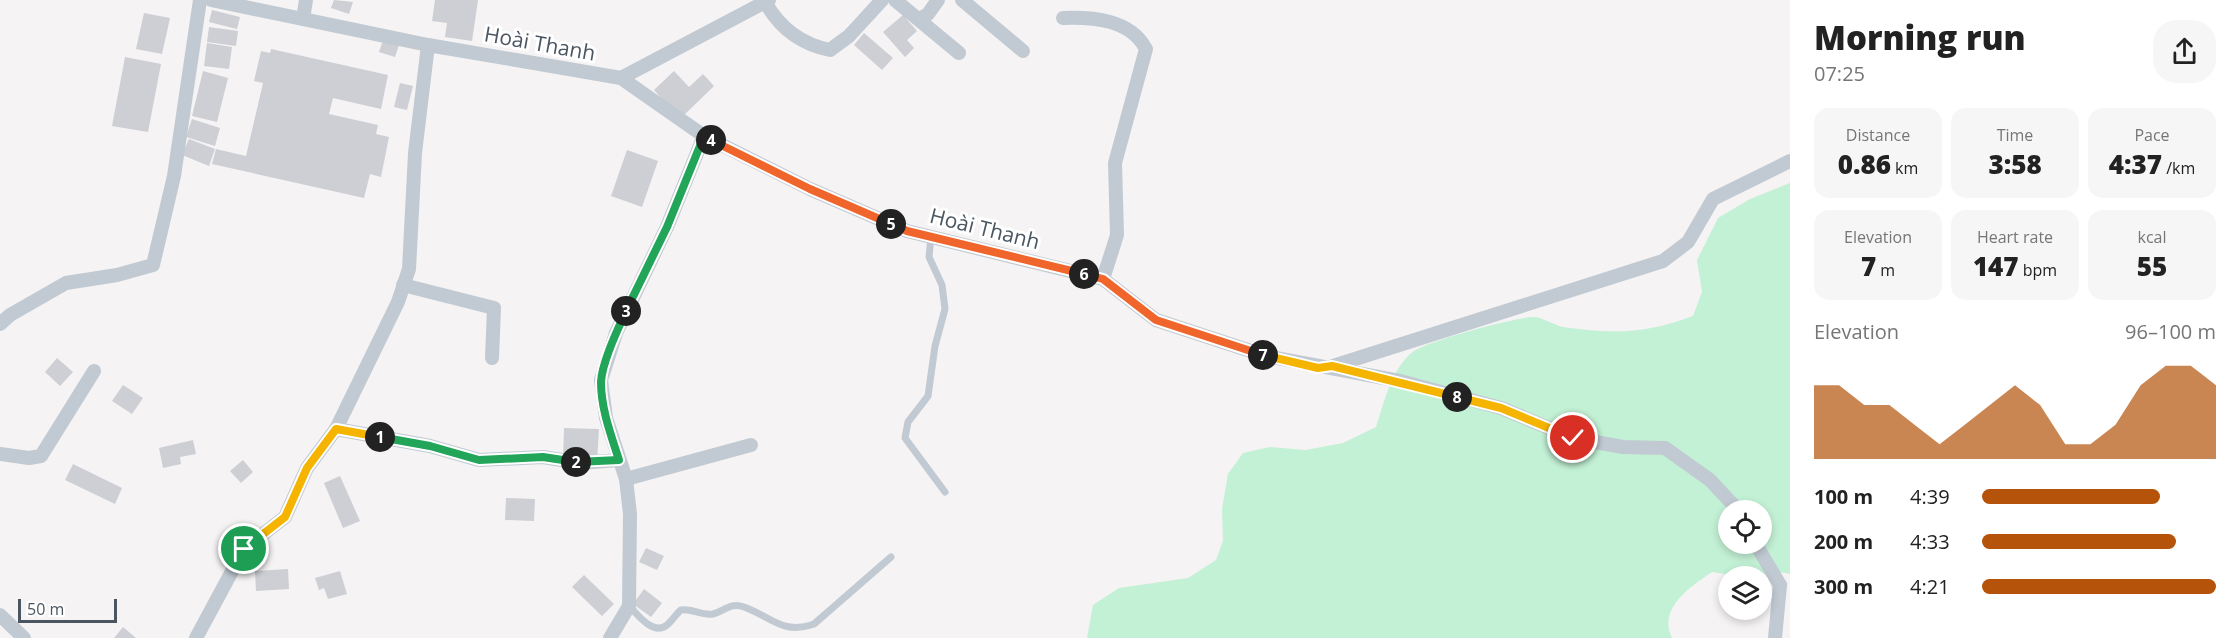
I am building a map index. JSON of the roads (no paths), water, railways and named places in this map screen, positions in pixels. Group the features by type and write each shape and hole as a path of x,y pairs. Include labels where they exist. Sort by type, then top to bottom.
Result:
{"street":[{"path":"0,324 9,315 66,283 117,275 153,265 174,176 200,0"},
{"name":"Hoài Thanh","path":"211,0 428,45 621,78 704,136 810,189 907,231 1103,279 1156,320 1266,356 1318,368 1332,366 1501,408 1573,438 1623,447 1665,448 1710,480 1729,500"},
{"path":"303,19 306,0"},
{"path":"621,78 766,1 788,33 809,46 830,50 849,36 882,0"},
{"path":"895,0 959,53"},
{"path":"920,19 928,14 938,0"},
{"path":"962,0 1023,51"},
{"path":"1063,18 1101,17 1133,33 1146,49 1115,163 1117,235 1103,279"},
{"path":"199,637 244,549 285,517 307,468 336,429 398,302 409,269 415,153 428,45"},
{"path":"610,638 629,606 630,514 626,479 606,418 601,380 616,333 667,227 704,136"},
{"path":"1332,366 1663,261 1688,242 1713,199 1790,161"},
{"path":"403,285 494,308 492,358"},
{"path":"0,454 29,458 41,456 94,371"},
{"path":"336,429 430,446 479,460 543,457 580,463 619,460"},
{"path":"626,479 751,445"},
{"path":"1763,554 1785,586 1775,638"},
{"path":"0,615 24,638"}],"lane":[{"path":"930,237 929,257 942,285 945,309 935,346 928,396 908,422 905,438 945,492"},
{"path":"629,606 646,624 655,627 666,626 681,610 714,614 730,605 743,606 785,627 799,629 814,624 891,557"}]}
